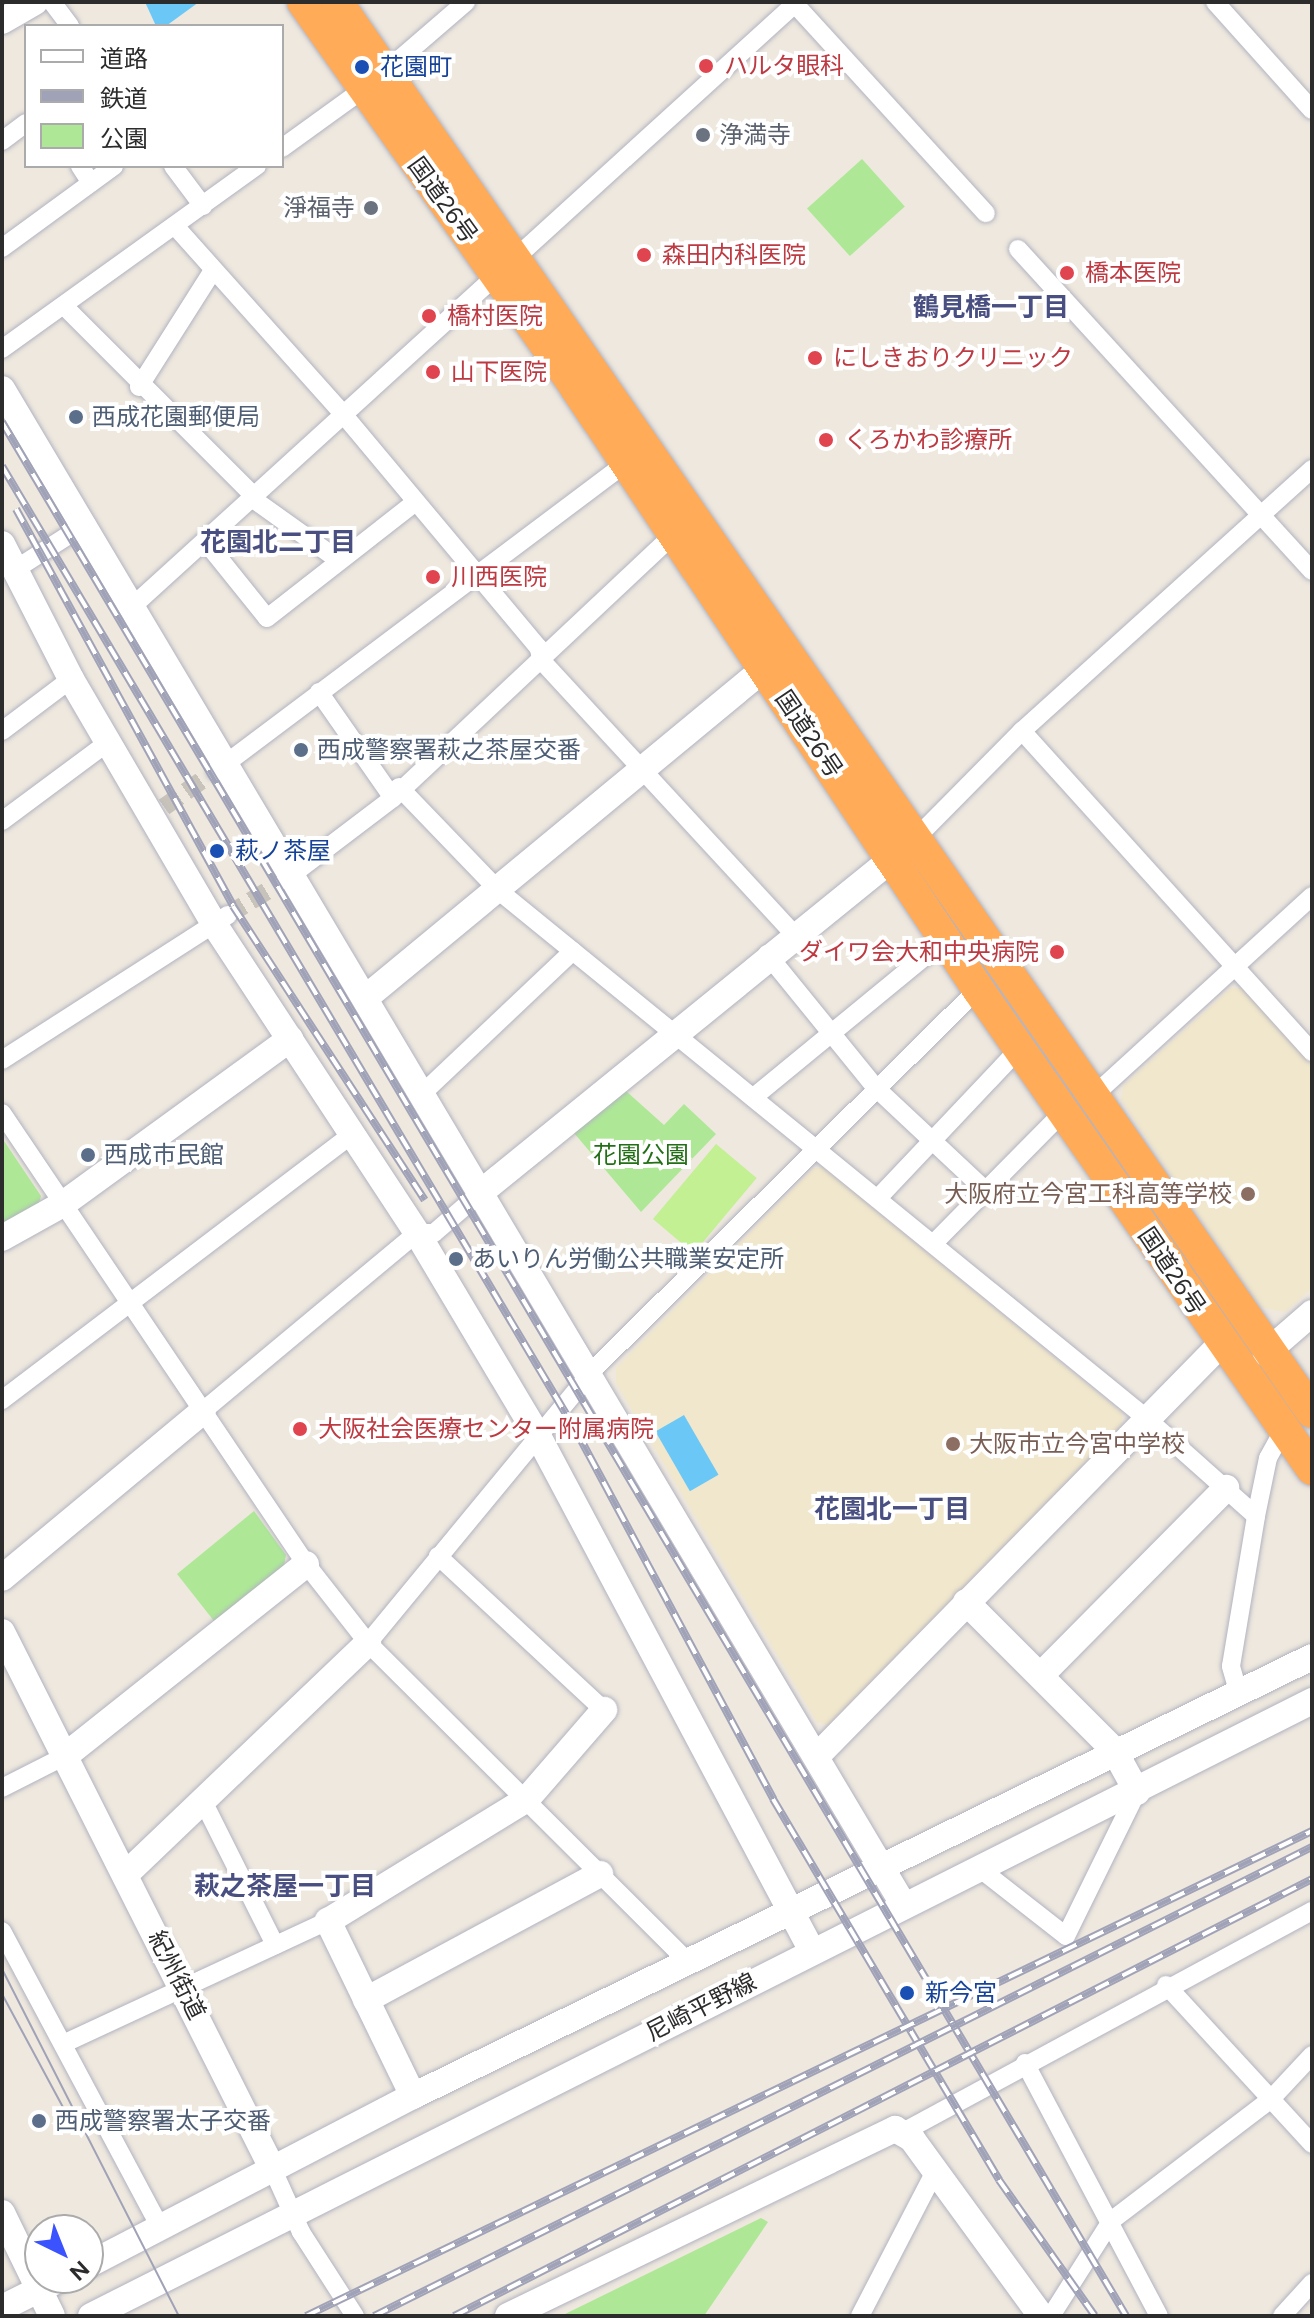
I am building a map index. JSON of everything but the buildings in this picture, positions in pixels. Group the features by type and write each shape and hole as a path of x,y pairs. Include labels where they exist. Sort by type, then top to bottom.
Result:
{"highway":[{"name":"国道26号","path":"303,2 374,80 510,267 905,848 946,939 978,989 1312,1469"},
{"name":"国道26号","path":"337,2 374,80"},
{"name":"国道26号","path":"510,267 626,463 765,668 1092,1097 1266,1353 1312,1412"}],"street":[{"path":"2,21 35,2"},
{"path":"52,2 68,24"},
{"path":"284,147 374,80 466,2"},
{"path":"1215,2 1312,110"},
{"path":"134,605 510,267 795,3 986,213"},
{"path":"2,151 2,143 24,125"},
{"path":"81,168 91,183"},
{"path":"2,248 111,168"},
{"path":"174,168 203,206"},
{"path":"2,349 67,309 254,168"},
{"path":"175,226 212,272 343,414 474,577 539,648 541,660 642,773 793,933"},
{"path":"1018,249 1312,571"},
{"path":"139,387 212,272"},
{"path":"67,309 139,387 254,498 337,559"},
{"path":"2,389 134,605 221,766 290,879 369,995 485,1189 820,1753 903,1904"},
{"path":"221,766 626,463"},
{"path":"2,1578 417,1233 434,1233 767,954 905,848 1022,731 1312,469"},
{"path":"206,542 267,618 337,559 414,503"},
{"path":"19,567 86,524"},
{"path":"290,879 396,792 675,533"},
{"path":"2,544 19,567 71,679 107,743 151,816 222,921 290,1039 417,1233 537,1434 812,1951"},
{"path":"369,995 642,773 765,668"},
{"path":"2,731 71,679"},
{"path":"319,692 396,792 499,891 879,1197 1146,1418 1256,1516"},
{"path":"1022,731 1312,1052"},
{"path":"2,821 107,743"},
{"path":"1092,1097 1312,896"},
{"path":"2,1060 222,921"},
{"path":"755,1096 946,939"},
{"path":"426,1090 573,951"},
{"path":"767,954 876,1088 985,1190"},
{"path":"126,1874 368,1643 591,1372 978,989"},
{"path":"2,1238 63,1204 290,1039"},
{"path":"879,1197 1020,1048"},
{"path":"934,1243 1063,1112"},
{"path":"2,1113 306,1564 368,1643 687,1961"},
{"path":"2,1400 126,1301 352,1134"},
{"path":"1266,1353 1312,1313"},
{"path":"820,1753 1222,1343"},
{"path":"1238,1691 1231,1666 1256,1516 1268,1458 1283,1431"},
{"path":"1042,1674 1226,1488"},
{"path":"67,2042 328,1921 527,1799 604,1710 438,1556"},
{"path":"2,1788 65,1756 306,1564"},
{"path":"966,1602 1042,1674 1114,1750 1137,1792 1066,1936 979,1868"},
{"name":"紀州街道","path":"2,1632 184,1987 292,2212 355,2316"},
{"name":"尼崎平野線","path":"104,2257 413,2096 1114,1750 1312,1657"},
{"name":"尼崎平野線","path":"91,2316 903,1904 1137,1792 1312,1701"},
{"path":"203,1801 275,1945"},
{"path":"366,2000 600,1874"},
{"path":"508,2316 869,2136 905,2131 1166,1985 1312,1911"},
{"path":"328,1921 413,2096"},
{"path":"2,1931 67,2042 160,2227"},
{"path":"1166,1985 1312,2144"},
{"path":"1051,2316 1111,2221 1271,2099 1312,2055"},
{"path":"1025,2063 1159,2316"},
{"path":"905,2131 933,2175 1041,2316"},
{"path":"860,2316 933,2175"},
{"path":"3,2216 24,2246"},
{"path":"1282,2316 1312,2283"},
{"path":"2,2308 30,2294"},
{"path":"51,2294 52,2316"}],"shaded area":[{"name":"大阪府立今宮工科高等学校","path":"1231,988 1242,988 1312,1066 1312,1288 1285,1312 1260,1307 1121,1100 1123,1086"},
{"path":"814,1168 824,1168 1122,1413 1122,1425 828,1725 817,1722 616,1383 616,1368"}],"green space":[{"path":"862,159 905,207 850,256 807,209"},
{"name":"花園公園","path":"626,1091 664,1125 684,1104 716,1134 641,1212 574,1133"},
{"path":"2,1138 41,1196 38,1206 2,1224"},
{"path":"716,1144 757,1178 694,1253 653,1219"},
{"path":"254,1511 286,1555 284,1566 214,1621 177,1574"},
{"path":"761,2218 768,2222 704,2316 561,2316"}],"water":[{"path":"145,2 199,2 169,24 155,24"},
{"path":"684,1415 718,1475 690,1491 655,1432"}],"tunnel":[{"path":"164,807 215,771"},
{"path":"228,915 285,880"}],"tram line":[{"path":"2,1969 179,2316"},
{"path":"2,1994 72,2124"}],"railway":[{"path":"2,422 1126,2316"},
{"path":"2,466 575,1429 773,1799 999,2180 1095,2316"},
{"path":"16,509 233,906 425,1200"},
{"path":"306,2316 1312,1831"},
{"path":"374,2316 1312,1847"},
{"path":"454,2316 1312,1879"}],"place":[{"name":"ハルタ眼科","path":"706,66"},
{"name":"花園町","path":"362,67"},
{"name":"浄満寺","path":"703,135"},
{"name":"淨福寺","path":"371,208"},
{"name":"森田内科医院","path":"644,255"},
{"name":"橋本医院","path":"1067,273"},
{"name":"橋村医院","path":"429,316"},
{"name":"にしきおりクリニック","path":"815,358"},
{"name":"山下医院","path":"433,372"},
{"name":"西成花園郵便局","path":"76,417"},
{"name":"くろかわ診療所","path":"826,440"},
{"name":"川西医院","path":"433,577"},
{"name":"西成警察署萩之茶屋交番","path":"301,750"},
{"name":"萩ノ茶屋","path":"217,851"},
{"name":"ダイワ会大和中央病院","path":"1057,952"},
{"name":"西成市民館","path":"88,1155"},
{"name":"大阪府立今宮工科高等学校","path":"1248,1194"},
{"name":"あいりん労働公共職業安定所","path":"456,1259"},
{"name":"大阪社会医療センター附属病院","path":"300,1429"},
{"name":"大阪市立今宮中学校","path":"953,1444"},
{"name":"新今宮","path":"907,1993"},
{"name":"西成警察署太子交番","path":"39,2121"}],"district":[{"name":"鶴見橋一丁目","path":"991,308"},
{"name":"花園北二丁目","path":"278,543"},
{"name":"花園北一丁目","path":"892,1510"},
{"name":"萩之茶屋一丁目","path":"285,1887"}]}
